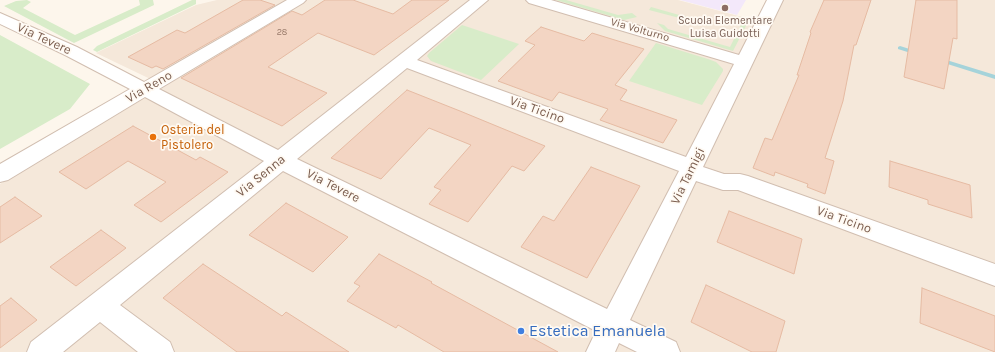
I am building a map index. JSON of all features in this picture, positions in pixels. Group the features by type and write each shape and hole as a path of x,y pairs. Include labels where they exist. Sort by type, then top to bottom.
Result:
{"street":[{"name":"Via Reno","path":"0,174 298,0"},
{"name":"Via Senna","path":"41,352 480,0"},
{"name":"Via Volturno","path":"534,0 745,62"},
{"name":"Via Tamigi","path":"600,352 775,0"},
{"name":"Via Tevere","path":"0,18 71,51 281,160 666,352"},
{"name":"Via Ticino","path":"404,61 723,182 740,182 995,275"},
{"path":"99,305 160,352"}],"shaded area":[{"path":"217,0 678,0 765,23 776,0 995,0 995,352 0,352 0,184 165,86 96,53 196,5"},
{"name":"Scuola Elementare Luisa Guidotti","path":"680,0 746,0 737,15"}],"green space":[{"path":"27,0 31,2 23,8 75,35 140,5 139,0 153,0 154,5 74,43 4,6 16,1"},
{"path":"192,0 196,0 196,4 97,52 93,50 97,46"},
{"path":"556,0 566,0 618,15 632,13 637,17 624,20"},
{"path":"651,7 711,24 710,26 649,10"},
{"path":"744,19 749,20 733,51 665,31 657,23 664,25 668,29 730,47"},
{"path":"462,25 519,44 481,80 431,61 427,56 429,53"},
{"path":"0,35 90,84 70,109 0,149"},
{"path":"656,43 716,62 723,69 702,105 629,81"}],"building":[{"path":"243,0 260,0 275,5 163,69 156,66 152,68 128,57 177,30 185,33"},
{"path":"325,0 353,0 393,14 412,0 449,0 374,55 318,33 268,67 327,93 282,126 181,78 292,11 302,15"},
{"path":"824,0 871,0 856,45 854,45 843,101 825,158 834,161 825,194 807,187 808,184 775,172 774,176 753,168 765,138 772,140 799,75 797,75 811,33 810,32"},
{"path":"916,0 957,0 957,39 953,38 944,89 904,77"},
{"path":"541,27 584,41 592,33 644,49 615,85 627,90 620,100 677,120 663,143 600,120 608,109 559,92 552,101 498,81 535,45 525,41"},
{"path":"407,90 545,146 524,171 512,166 468,222 429,204 441,190 434,187 471,145 429,128 381,179 331,158"},
{"path":"133,126 196,160 200,157 228,172 161,222 134,205 166,182 128,161 86,189 59,172"},
{"path":"890,161 970,185 972,218 928,204 928,200 889,187"},
{"path":"591,167 640,186 587,278 521,247 543,216 554,221"},
{"path":"15,197 42,216 0,243 0,207"},
{"path":"286,203 348,237 313,272 249,235"},
{"path":"729,211 802,239 794,274 717,242"},
{"path":"101,230 126,248 76,286 50,267"},
{"path":"379,254 558,352 444,352 398,325 396,328 347,301 360,286 354,283"},
{"path":"203,264 282,316 286,312 349,352 237,352 163,298"},
{"path":"706,285 785,321 776,352 752,352 691,322"},
{"path":"922,288 995,316 995,352 920,323"},
{"path":"11,298 37,320 0,348 0,306"}],"waterway":[{"path":"900,48 917,53"},
{"path":"940,60 995,77"}],"place":[{"name":"Scuola Elementare Luisa Guidotti","path":"725,8"},
{"name":"Osteria del Pistolero","path":"153,137"},
{"name":"Estetica Emanuela","path":"521,331"}]}
